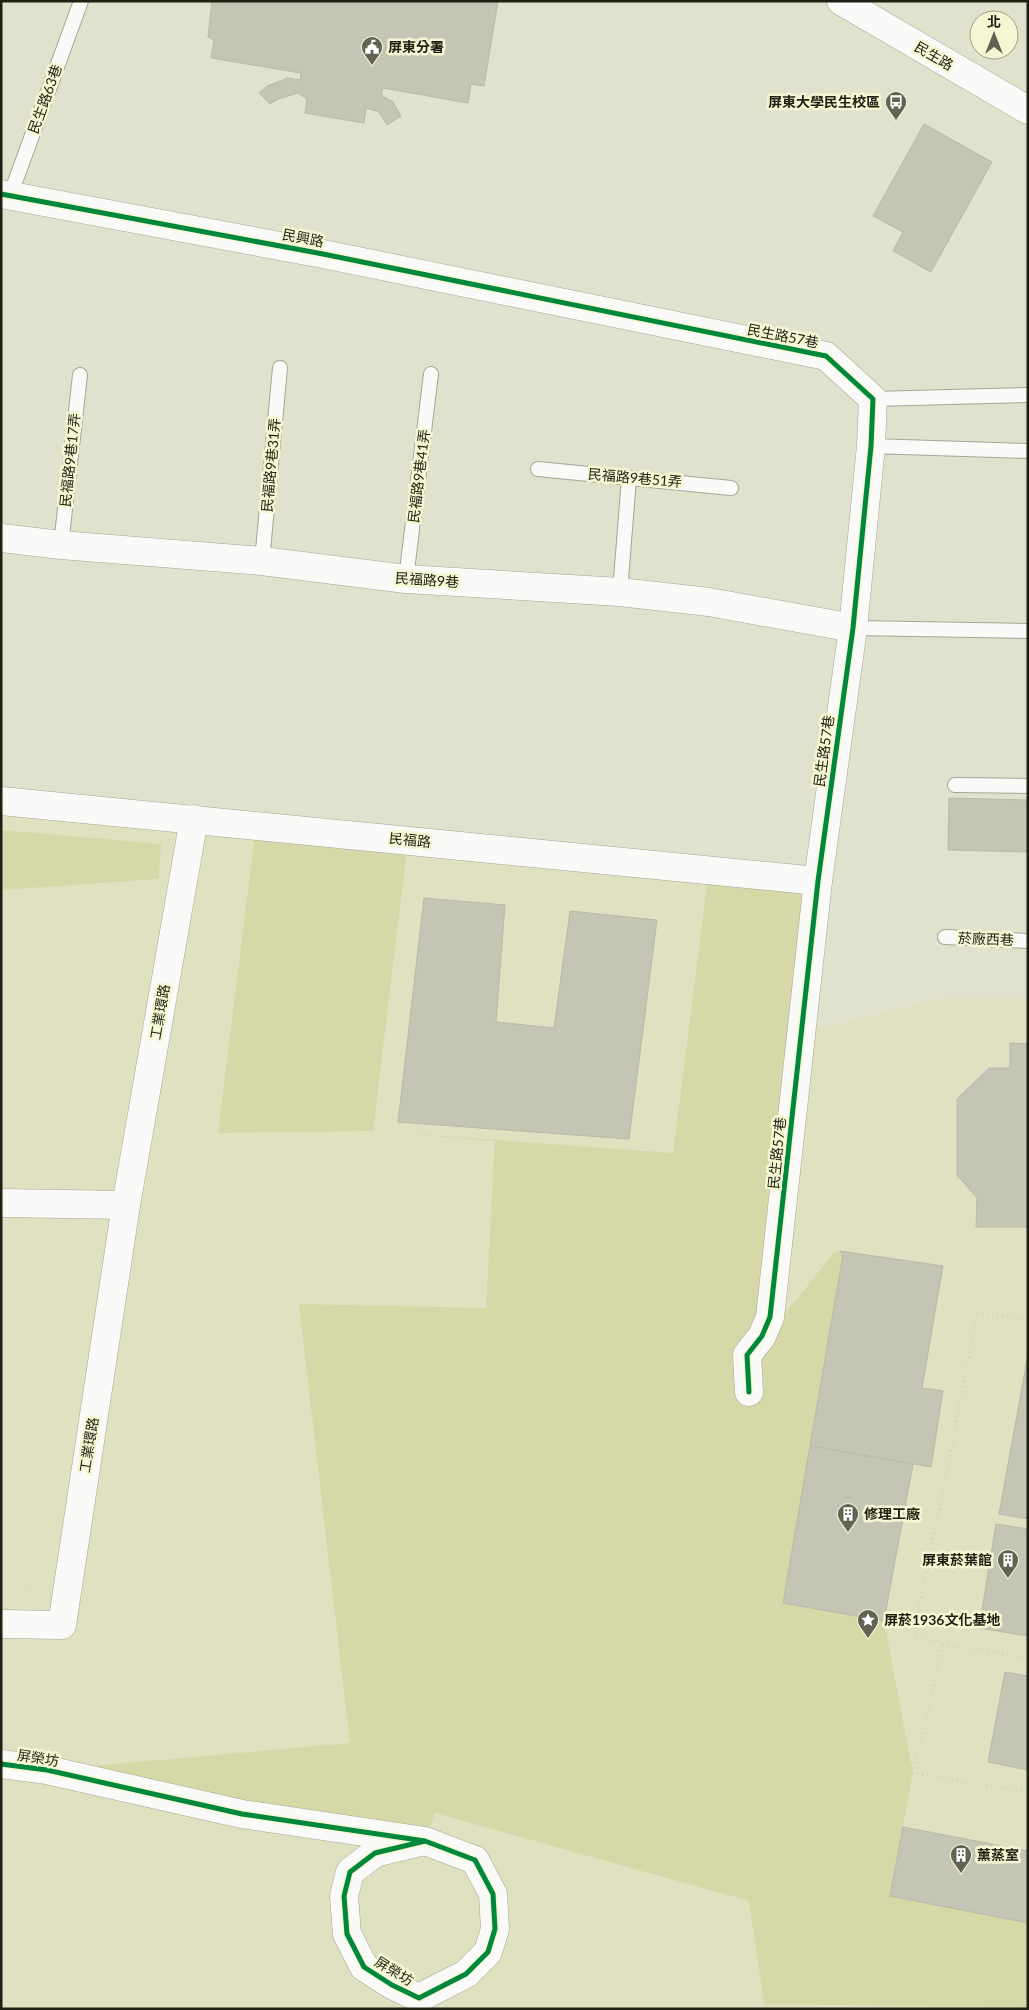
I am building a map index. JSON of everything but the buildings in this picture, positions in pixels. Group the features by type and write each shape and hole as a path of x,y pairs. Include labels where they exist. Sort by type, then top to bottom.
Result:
{"street":[{"name":"民生路","path":"840,1 1028,110"},
{"name":"民興路","path":"6,195 323,254 598,311"},
{"name":"民生路57巷","path":"598,311 826,356 873,399 872,446 853,628 818,881 770,1317 762,1336 747,1355 750,1392"},
{"name":"民福路9巷","path":"1,538 61,545 262,561 406,579 620,592 709,602 853,628"},
{"name":"民福路","path":"1,801 818,881"},
{"name":"工業環路","path":"1,1624 62,1625 126,1205 194,819"},
{"path":"1,1203 126,1205"},
{"name":"屏榮坊","path":"1,1764 47,1770 242,1814 426,1841 476,1860 493,1894 495,1929 488,1952 466,1974 418,1998 392,1985 364,1967 347,1934 344,1896 350,1872 375,1853 426,1841"}],"lane":[{"name":"民生路63巷","path":"6,195 81,1"},
{"name":"民福路9巷31弄","path":"262,561 280,368"},
{"name":"民福路9巷41弄","path":"406,579 431,374"},
{"name":"民福路9巷17弄","path":"61,545 80,375"},
{"path":"873,399 1028,395"},
{"path":"872,446 1028,451"},
{"name":"民福路9巷51弄","path":"538,469 731,488"},
{"path":"620,592 629,478"},
{"path":"853,628 1028,631"},
{"path":"955,785 1028,786"},
{"name":"菸廠西巷","path":"944,938 1028,941"}],"path":[{"path":"1028,1319 978,1313 914,1634 944,1644 1028,1658"},
{"path":"944,1644 913,1773 1028,1792"}],"shaded area":[{"path":"1,790 800,888 801,1033 941,998 1028,998 1028,2009 1,2009"},
{"path":"256,825 408,840 373,1131 218,1133"},
{"path":"1,830 161,844 159,879 1,890"},
{"path":"709,870 818,881 760,1340 795,1302 834,1252 840,1251 843,1255 783,1603 884,1621 913,1773 890,1896 1028,1923 1028,2008 764,2004 749,1901 435,1813 425,1841 47,1770 350,1743 299,1304 486,1308 495,1141 373,1131 673,1153"}],"cycle path":[{"path":"1,194 323,254 826,356 873,399 871,446 853,628 818,881 770,1317 762,1336 747,1355 749,1392"},
{"path":"1,1764 47,1770 242,1814 425,1841 475,1860 493,1894 495,1929 488,1952 466,1974 419,1998 392,1985 364,1967 347,1934 344,1896 350,1872 375,1853 425,1841"}],"place":[{"name":"屏東分署","path":"372,66"},
{"name":"屏東大學民生校區","path":"896,121"},
{"name":"修理工廠","path":"848,1533"},
{"name":"屏東菸葉館","path":"1008,1579"},
{"name":"屏菸1936文化基地","path":"868,1639"},
{"name":"薰蒸室","path":"961,1874"}]}
